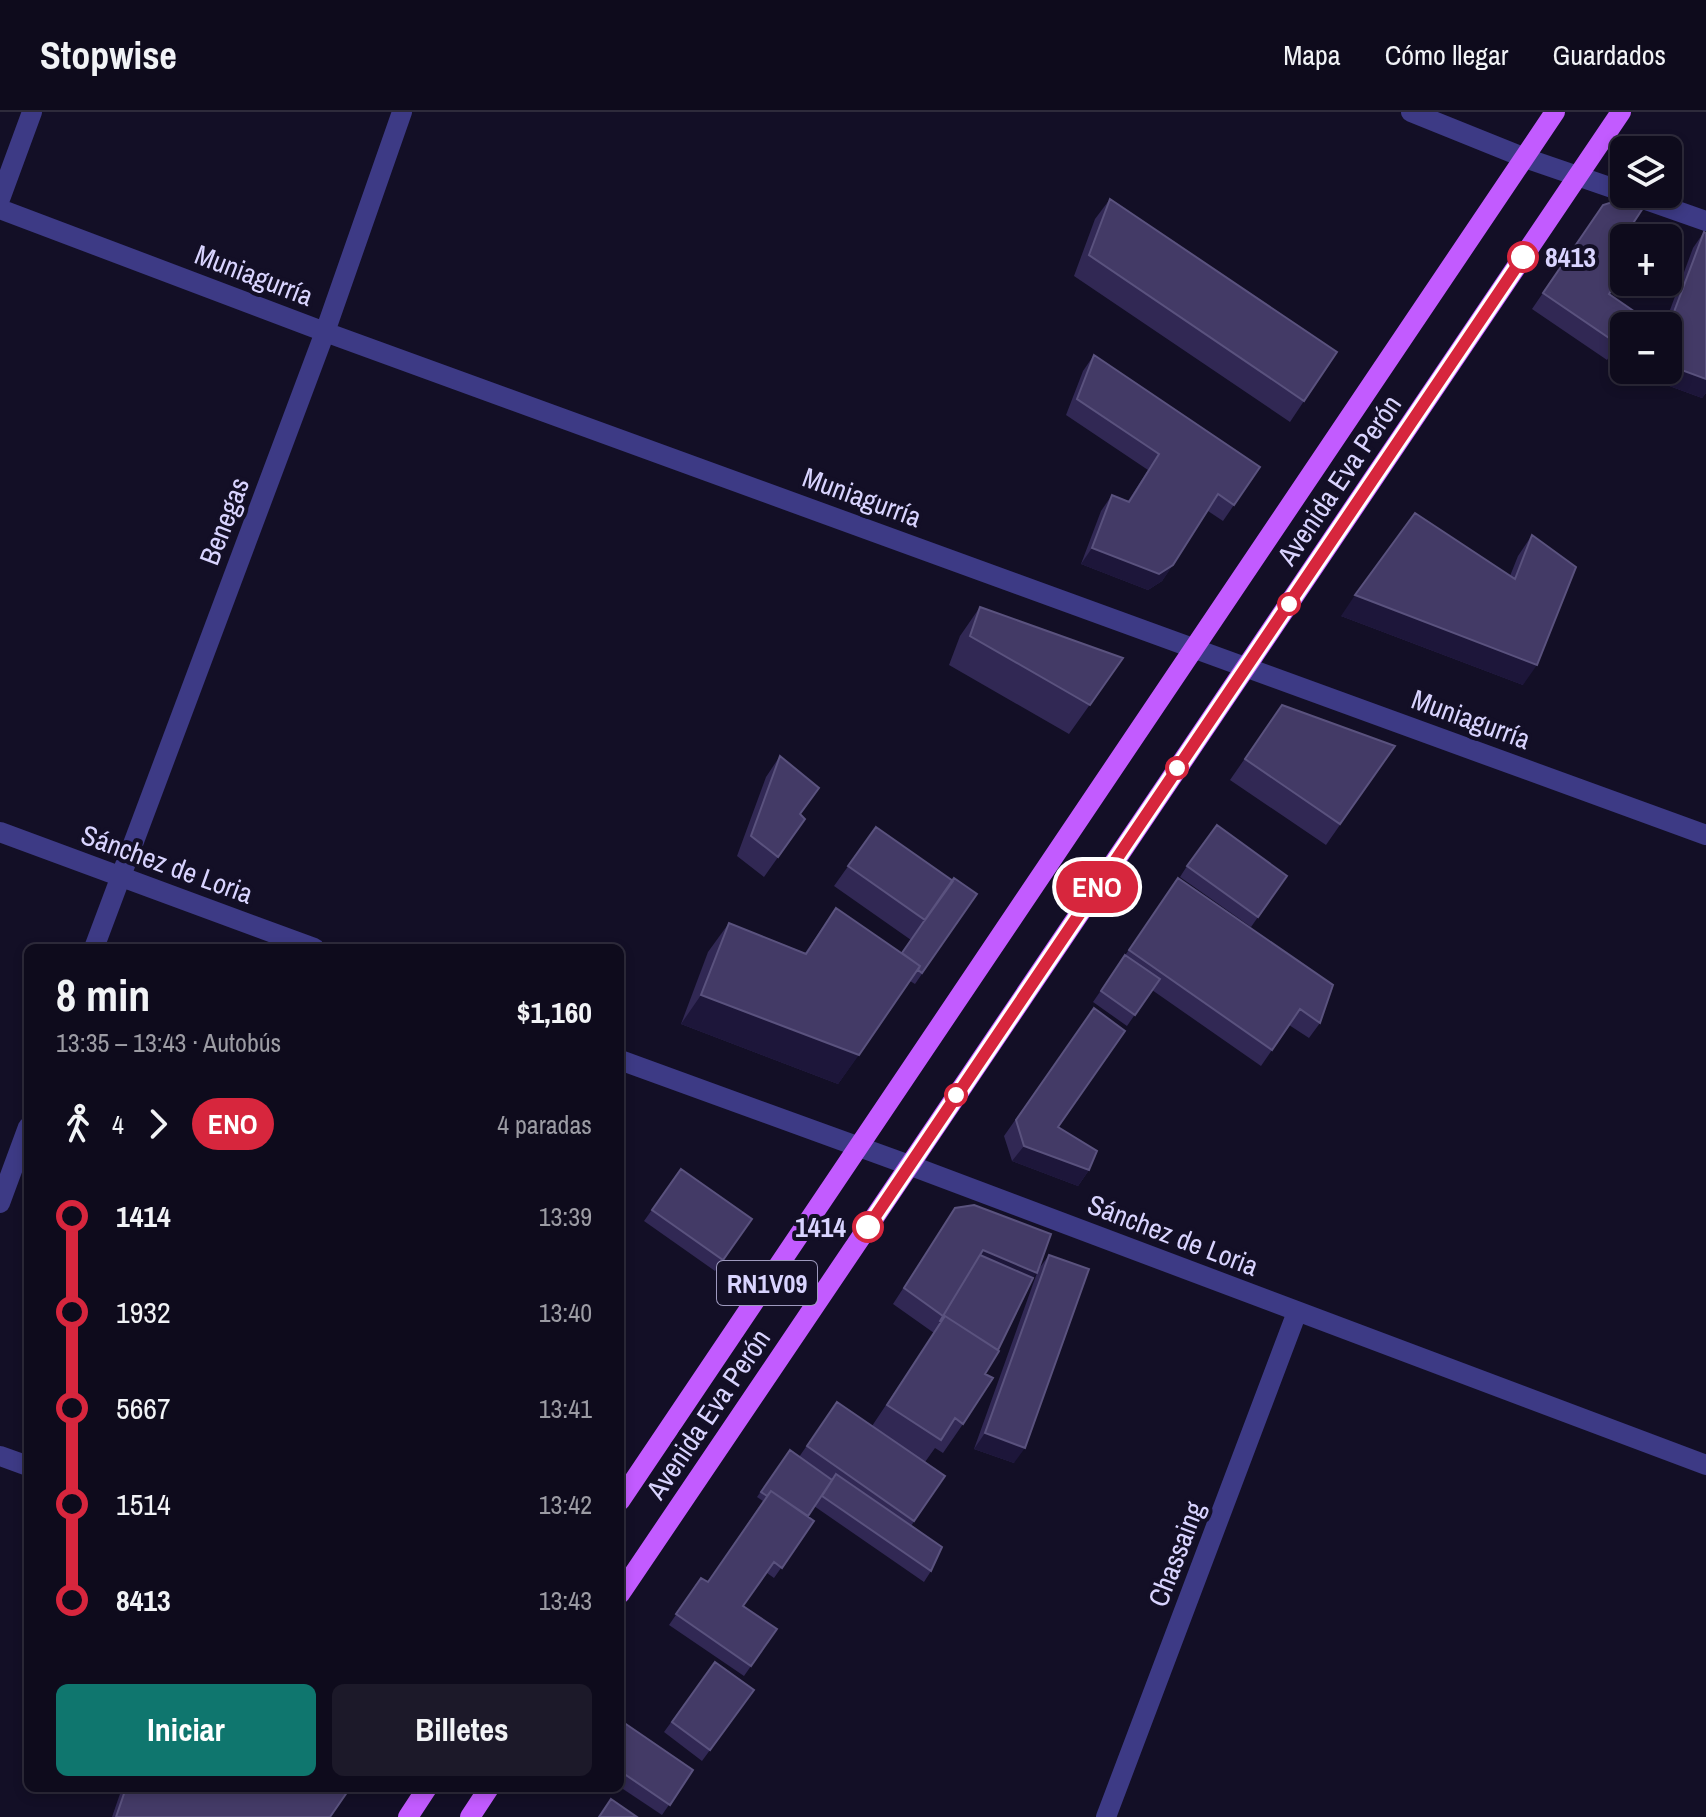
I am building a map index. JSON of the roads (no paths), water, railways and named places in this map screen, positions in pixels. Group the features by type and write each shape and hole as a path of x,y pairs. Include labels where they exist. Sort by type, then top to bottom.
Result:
{"main road":[{"name":"Avenida Eva Perón","path":"624,1495 1555,112"},
{"name":"Avenida Eva Perón","path":"624,1588 1621,112"},
{"path":"408,1817 424,1792"},
{"path":"470,1817 486,1792"}],"street":[{"path":"0,199 32,112"},
{"name":"Benegas","path":"95,944 325,332 402,112"},
{"path":"1411,112 1525,158 1610,187"},
{"path":"1669,208 1706,221"},
{"name":"Muniagurría","path":"0,209 325,332 1706,835"},
{"name":"Sánchez de Loria","path":"0,832 303,944"},
{"name":"Sánchez de Loria","path":"624,1061 909,1165 1706,1465"},
{"path":"0,1203 24,1138"},
{"name":"Chassaing","path":"1106,1817 1297,1312"},
{"path":"0,1456 24,1465"}],"place":[{"name":"8413","path":"1523,257"},
{"name":"1414","path":"868,1227"}]}
